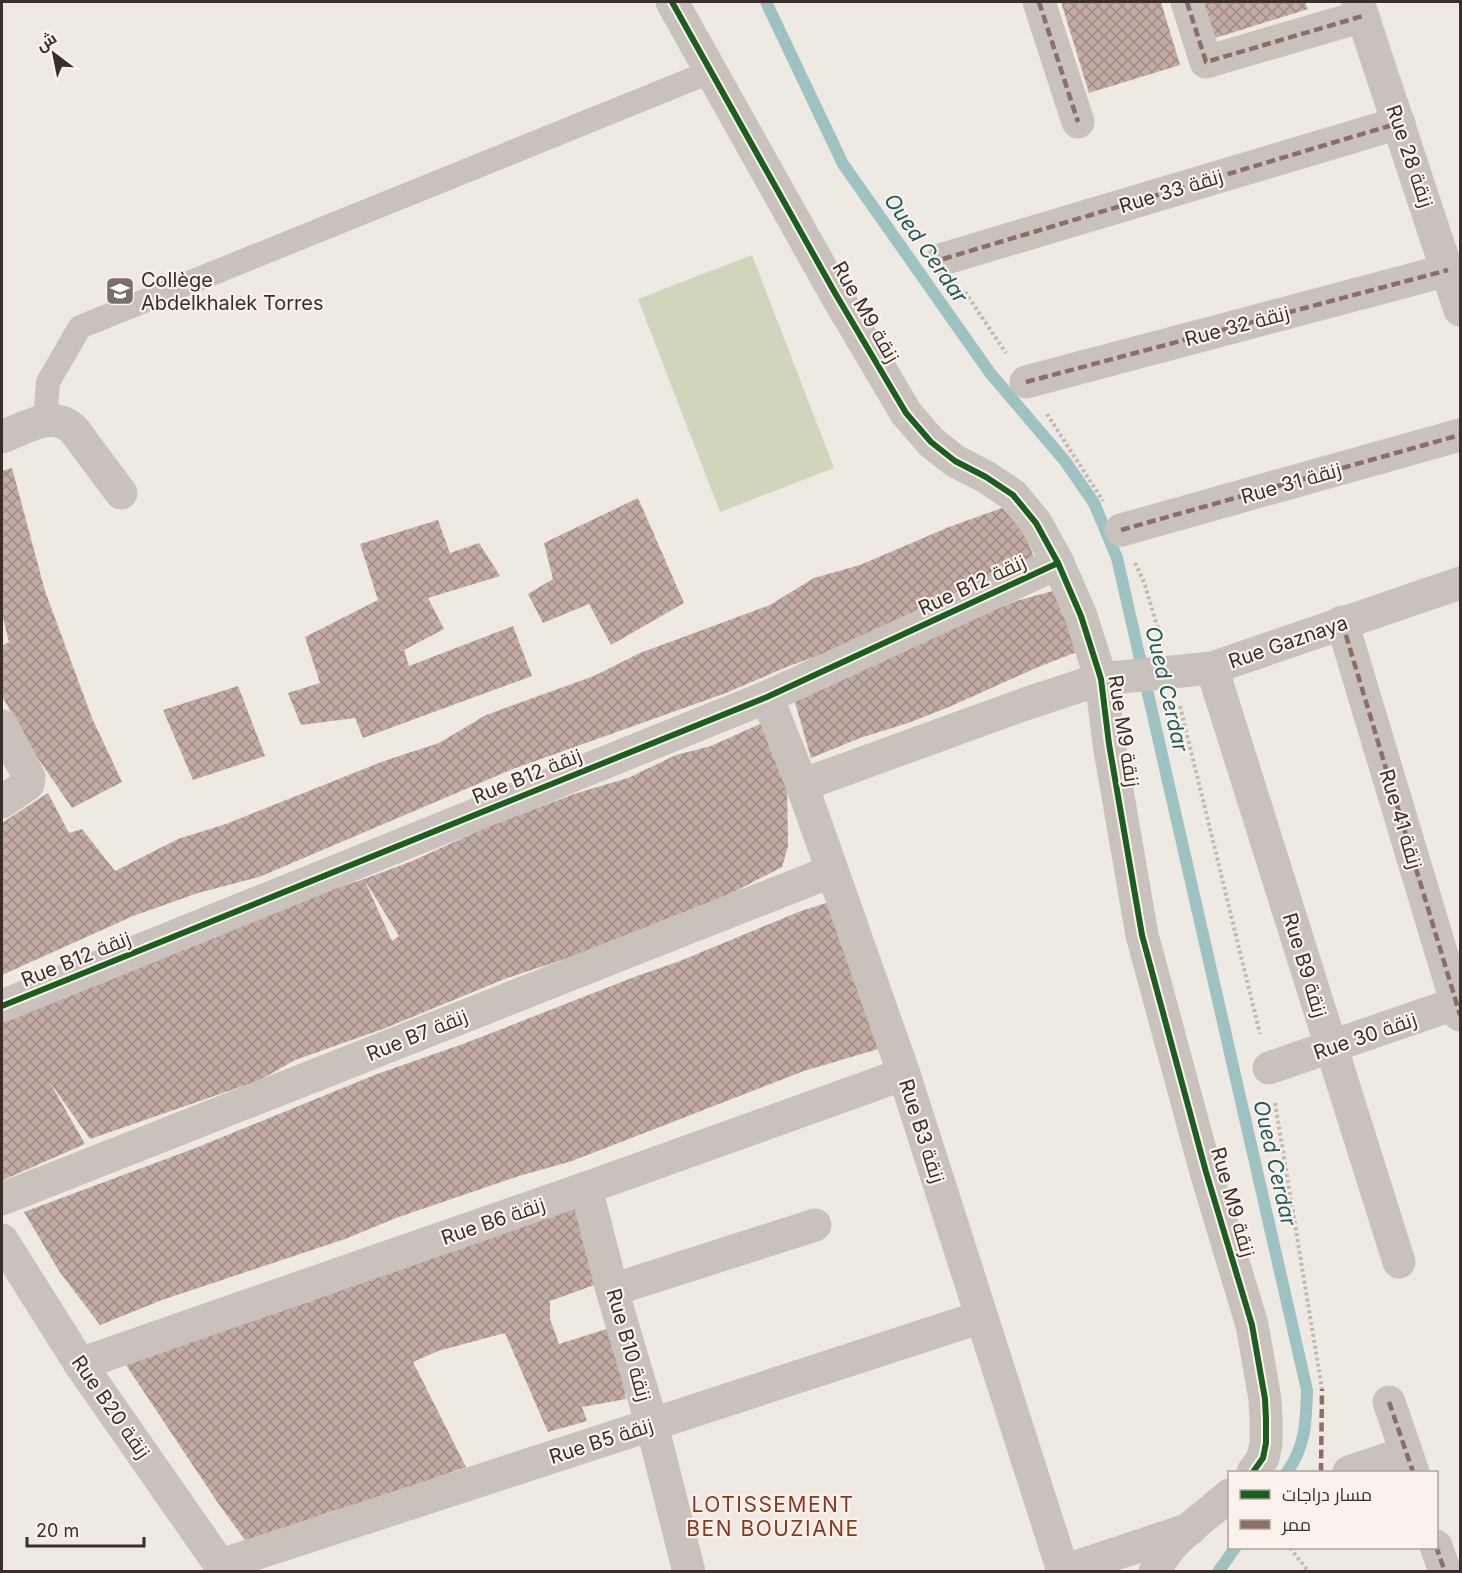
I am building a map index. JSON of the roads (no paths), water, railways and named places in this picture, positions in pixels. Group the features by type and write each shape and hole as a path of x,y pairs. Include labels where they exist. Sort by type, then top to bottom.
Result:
{"street":[{"name":"Rue M9 زنقة","path":"672,2 835,293 906,413 931,442 1013,495 1036,523 1058,563 1106,678 1109,744 1142,935 1206,1172 1252,1325 1265,1399 1266,1419 1266,1443 1263,1458 1254,1471"},
{"path":"1039,2 1078,122"},
{"path":"1187,2 1206,62 1360,9"},
{"name":"Rue 28 زنقة","path":"1360,9 1461,310"},
{"name":"Rue 33 زنقة","path":"943,259 1399,123"},
{"name":"Rue 32 زنقة","path":"1026,382 1448,270"},
{"path":"2,437 45,421 54,419 66,422 121,494"},
{"name":"Rue 31 زنقة","path":"1121,530 1461,435"},
{"name":"Rue B12 زنقة","path":"2,1006 767,697 1058,563"},
{"name":"Rue Gaznaya","path":"802,785 1025,704 1106,678 1212,668 1461,583"},
{"name":"Rue 41 زنقة","path":"1342,622 1459,1007"},
{"name":"Rue B9 زنقة","path":"1212,668 1399,1262"},
{"name":"Rue B3 زنقة","path":"767,697 802,785 904,1074 1062,1571"},
{"path":"2,726 29,777 28,784 2,802"},
{"name":"Rue B7 زنقة","path":"2,1199 832,871"},
{"name":"Rue 30 زنقة","path":"1269,1068 1459,1007"},
{"name":"Rue B6 زنقة","path":"80,1364 586,1188 904,1074"},
{"name":"Rue B10 زنقة","path":"586,1188 612,1290 652,1425 689,1572"},
{"path":"612,1290 814,1225"},
{"name":"Rue B20 زنقة","path":"2,1240 80,1364 223,1568"},
{"name":"Rue B5 زنقة","path":"223,1568 981,1317"},
{"path":"1361,1471 1409,1463 1389,1402"},
{"path":"1155,1572 1167,1551 1228,1497"},
{"path":"1062,1571 1190,1529"},
{"path":"1438,1549 1445,1572"}],"lane":[{"path":"45,421 48,382 80,327 710,72"}],"waterway":[{"name":"Oued Cerdar","path":"766,2 843,164 990,373 1065,461 1094,503 1117,558 1307,1390 1301,1443 1288,1471"},
{"name":"Oued Cerdar","path":"1218,1572 1234,1549"}],"place":[{"name":"Collège Abdelkhalek Torres","path":"120,291"}],"district":[{"name":"LOTISSEMENT BEN BOUZIANE","path":"773,1516"}]}
